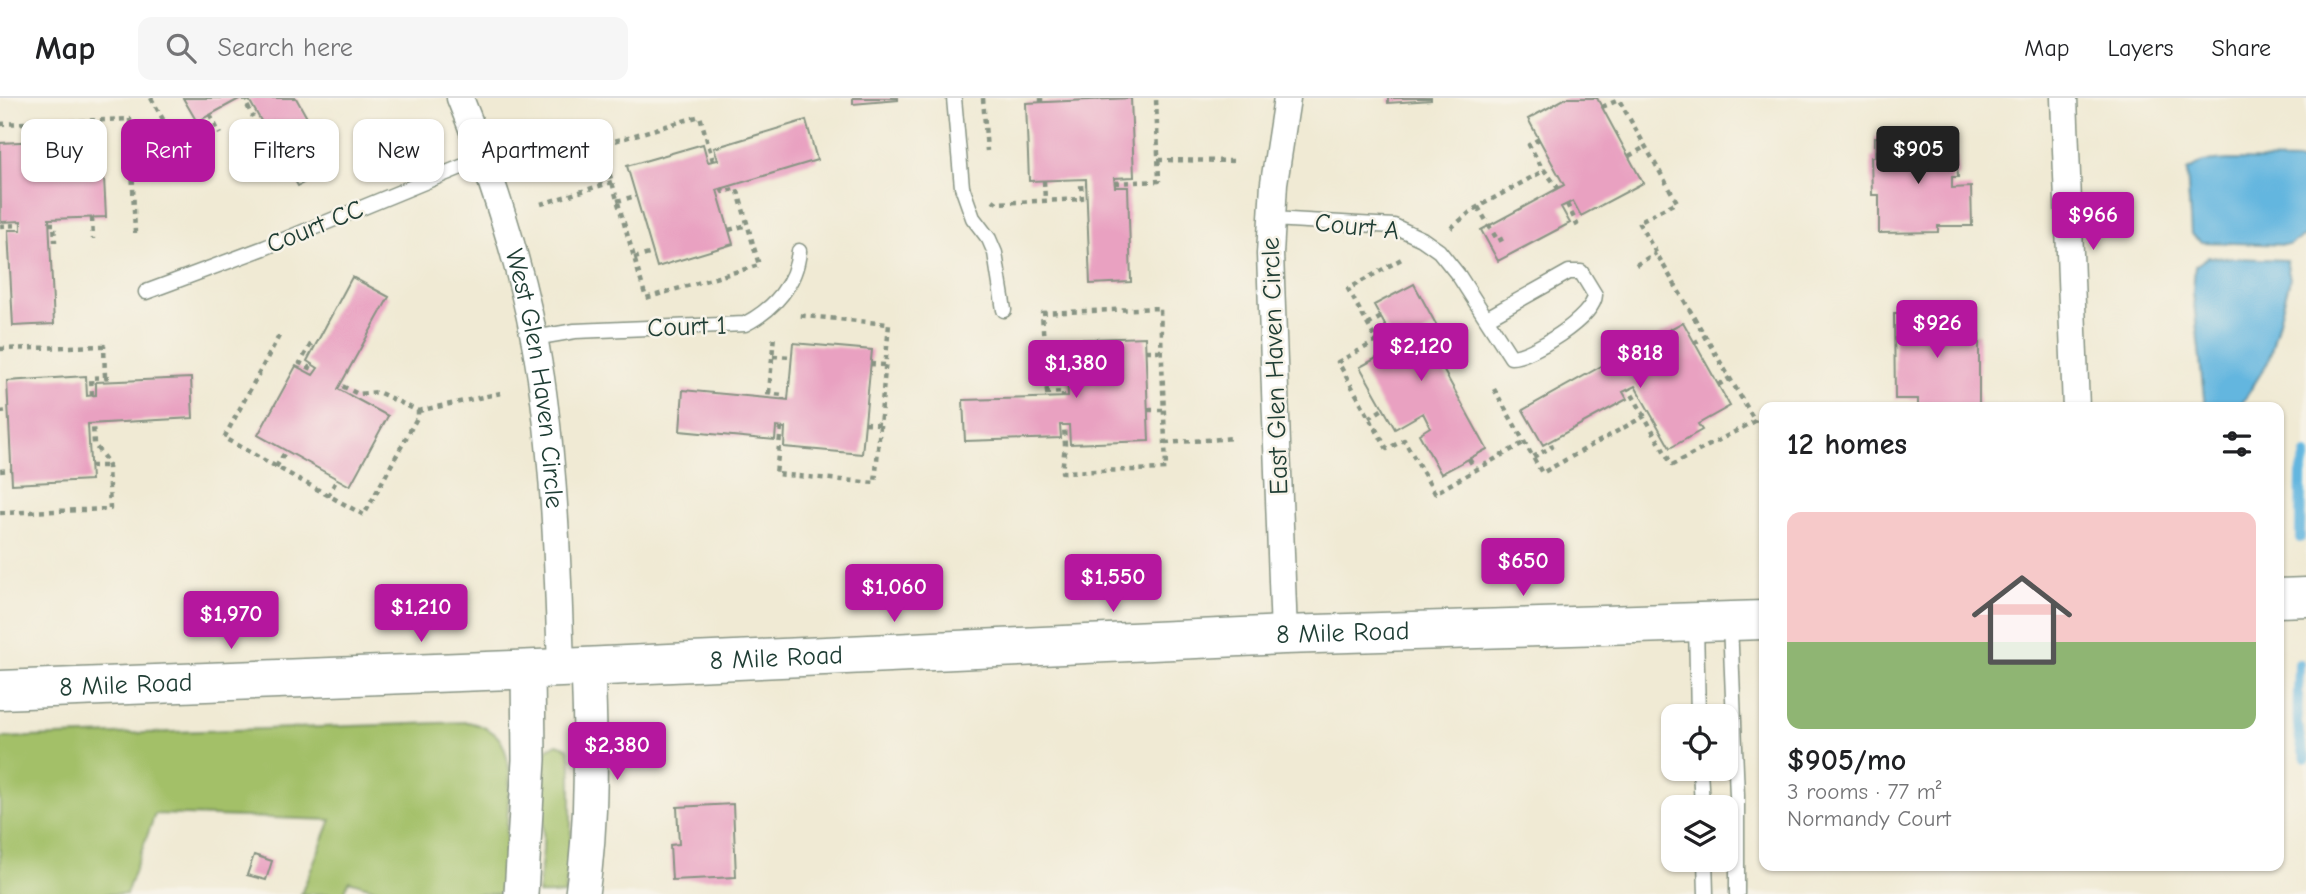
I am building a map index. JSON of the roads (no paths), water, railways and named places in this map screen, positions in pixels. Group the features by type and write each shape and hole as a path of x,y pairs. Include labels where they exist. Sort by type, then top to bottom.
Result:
{"main road":[{"path":"2284,598 2306,597"},
{"name":"8 Mile Road","path":"0,690 1284,635 1730,621"}],"street":[{"name":"West Glen Haven Circle","path":"460,98 468,119"},
{"name":"East Glen Haven Circle","path":"1284,635 1272,316 1272,219 1287,98"},
{"path":"2064,98 2076,402"},
{"name":"West Glen Haven Circle","path":"491,182 514,257 534,338 548,436 557,531 559,668"},
{"path":"521,894 529,760 559,668"},
{"path":"559,668 591,751 582,894"}],"lane":[{"path":"954,98 962,187 973,218 989,239 995,253 1004,310"},
{"name":"Court CC","path":"146,292 264,248 458,168"},
{"name":"Court A","path":"1272,219 1394,226 1409,232 1439,251 1459,276 1511,357 1517,357 1574,324 1593,305 1595,295 1581,272 1569,272 1487,318"},
{"name":"Court 1","path":"534,338 575,331 745,324 758,317 782,293 798,268 799,251"},
{"path":"1702,704 1730,621"},
{"path":"1730,621 1737,796 1737,894"},
{"path":"1705,872 1706,894"}],"water":[{"path":"2306,161 2306,235 2289,245 2202,242 2191,234 2187,171 2203,162"},
{"path":"2208,257 2286,260 2290,279 2268,362 2243,402 2204,402 2193,292 2195,266"}],"waterway":[{"path":"2300,538 2301,475 2306,455"},
{"path":"2299,664 2298,724 2306,758"}]}
